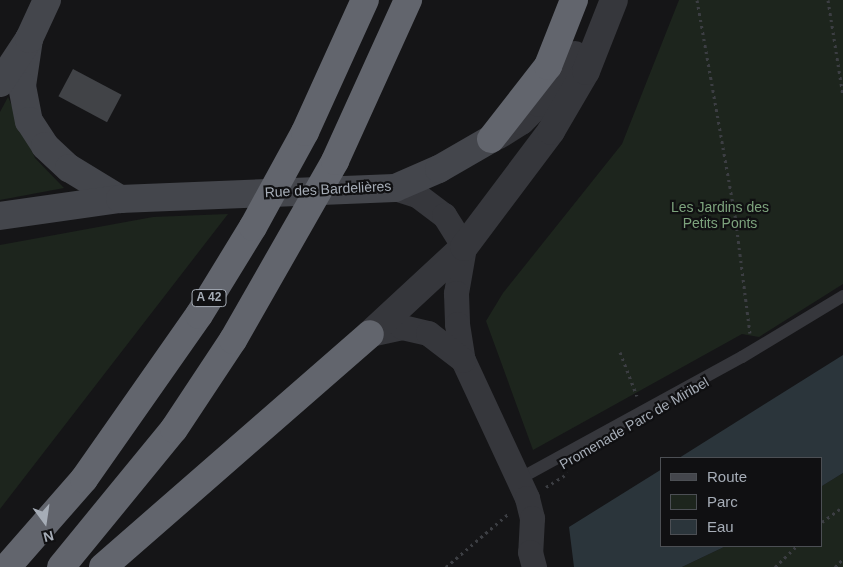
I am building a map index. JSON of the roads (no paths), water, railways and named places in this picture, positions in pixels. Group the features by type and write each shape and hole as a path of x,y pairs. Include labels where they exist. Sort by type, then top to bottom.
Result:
{"highway":[{"name":"A 42","path":"8,567 84,479 199,315 253,227 305,132 365,0"},
{"path":"61,567 174,429 233,340 335,161 408,0"},
{"path":"491,139 548,66 574,0"},
{"path":"103,567 370,334"}],"main road":[{"path":"42,2 29,38 22,86 29,121 45,146 69,168 120,199"},
{"path":"0,84 29,38"},
{"name":"Rue des Bardelières","path":"0,216 120,199 177,195 394,188 439,169 491,139"}],"street":[{"name":"Rue des Bardelières","path":"491,139 521,121 555,85 608,0"},
{"path":"370,334 464,247 551,131 586,71 614,0"},
{"path":"394,188 418,195 444,215 464,247 456,293 457,324 463,360 523,489 532,518 530,552 534,567"},
{"path":"370,334 402,327 428,333 463,360"}],"lane":[{"path":"523,489 643,413 742,358 843,296"}],"water":[{"path":"843,355 843,473 823,485 823,457 681,457"},
{"path":"660,470 660,547 724,547 682,567 574,567 569,527"}],"park label":[{"name":"Les Jardins des Petits Ponts","path":"720,216"}]}
